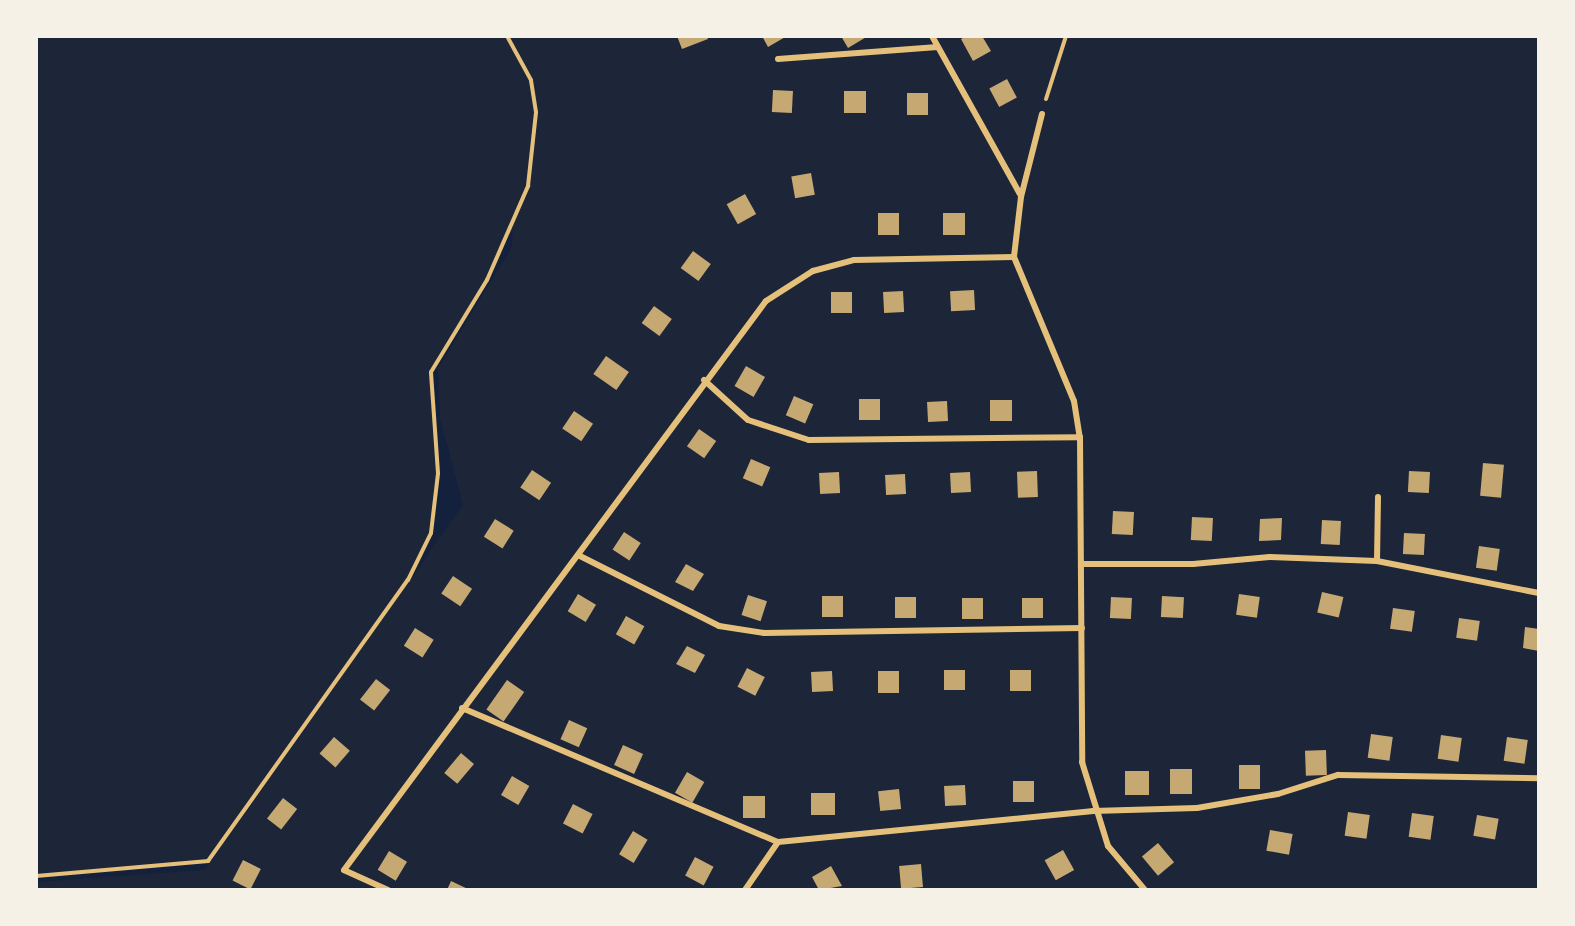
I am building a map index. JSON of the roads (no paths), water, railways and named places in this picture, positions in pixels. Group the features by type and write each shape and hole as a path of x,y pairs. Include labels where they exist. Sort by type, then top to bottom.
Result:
{"street":[{"path":"932,36 1021,197"},
{"path":"778,59 938,47"},
{"path":"1042,114 1021,197 1014,257 1074,401 1080,437 1082,762 1093,811 1108,846 1145,890"},
{"path":"388,890 344,870 462,708 578,555 704,380 766,301 813,271 854,260 1014,257"},
{"path":"704,380 748,420 809,440 1080,437"},
{"path":"1377,561 1378,497"},
{"path":"578,555 718,626 764,633 1082,628"},
{"path":"1082,564 1192,564 1270,557 1377,561 1539,593"},
{"path":"462,708 778,842 1093,811 1197,808 1278,795 1338,775 1539,778"},
{"path":"745,890 778,842"}]}
